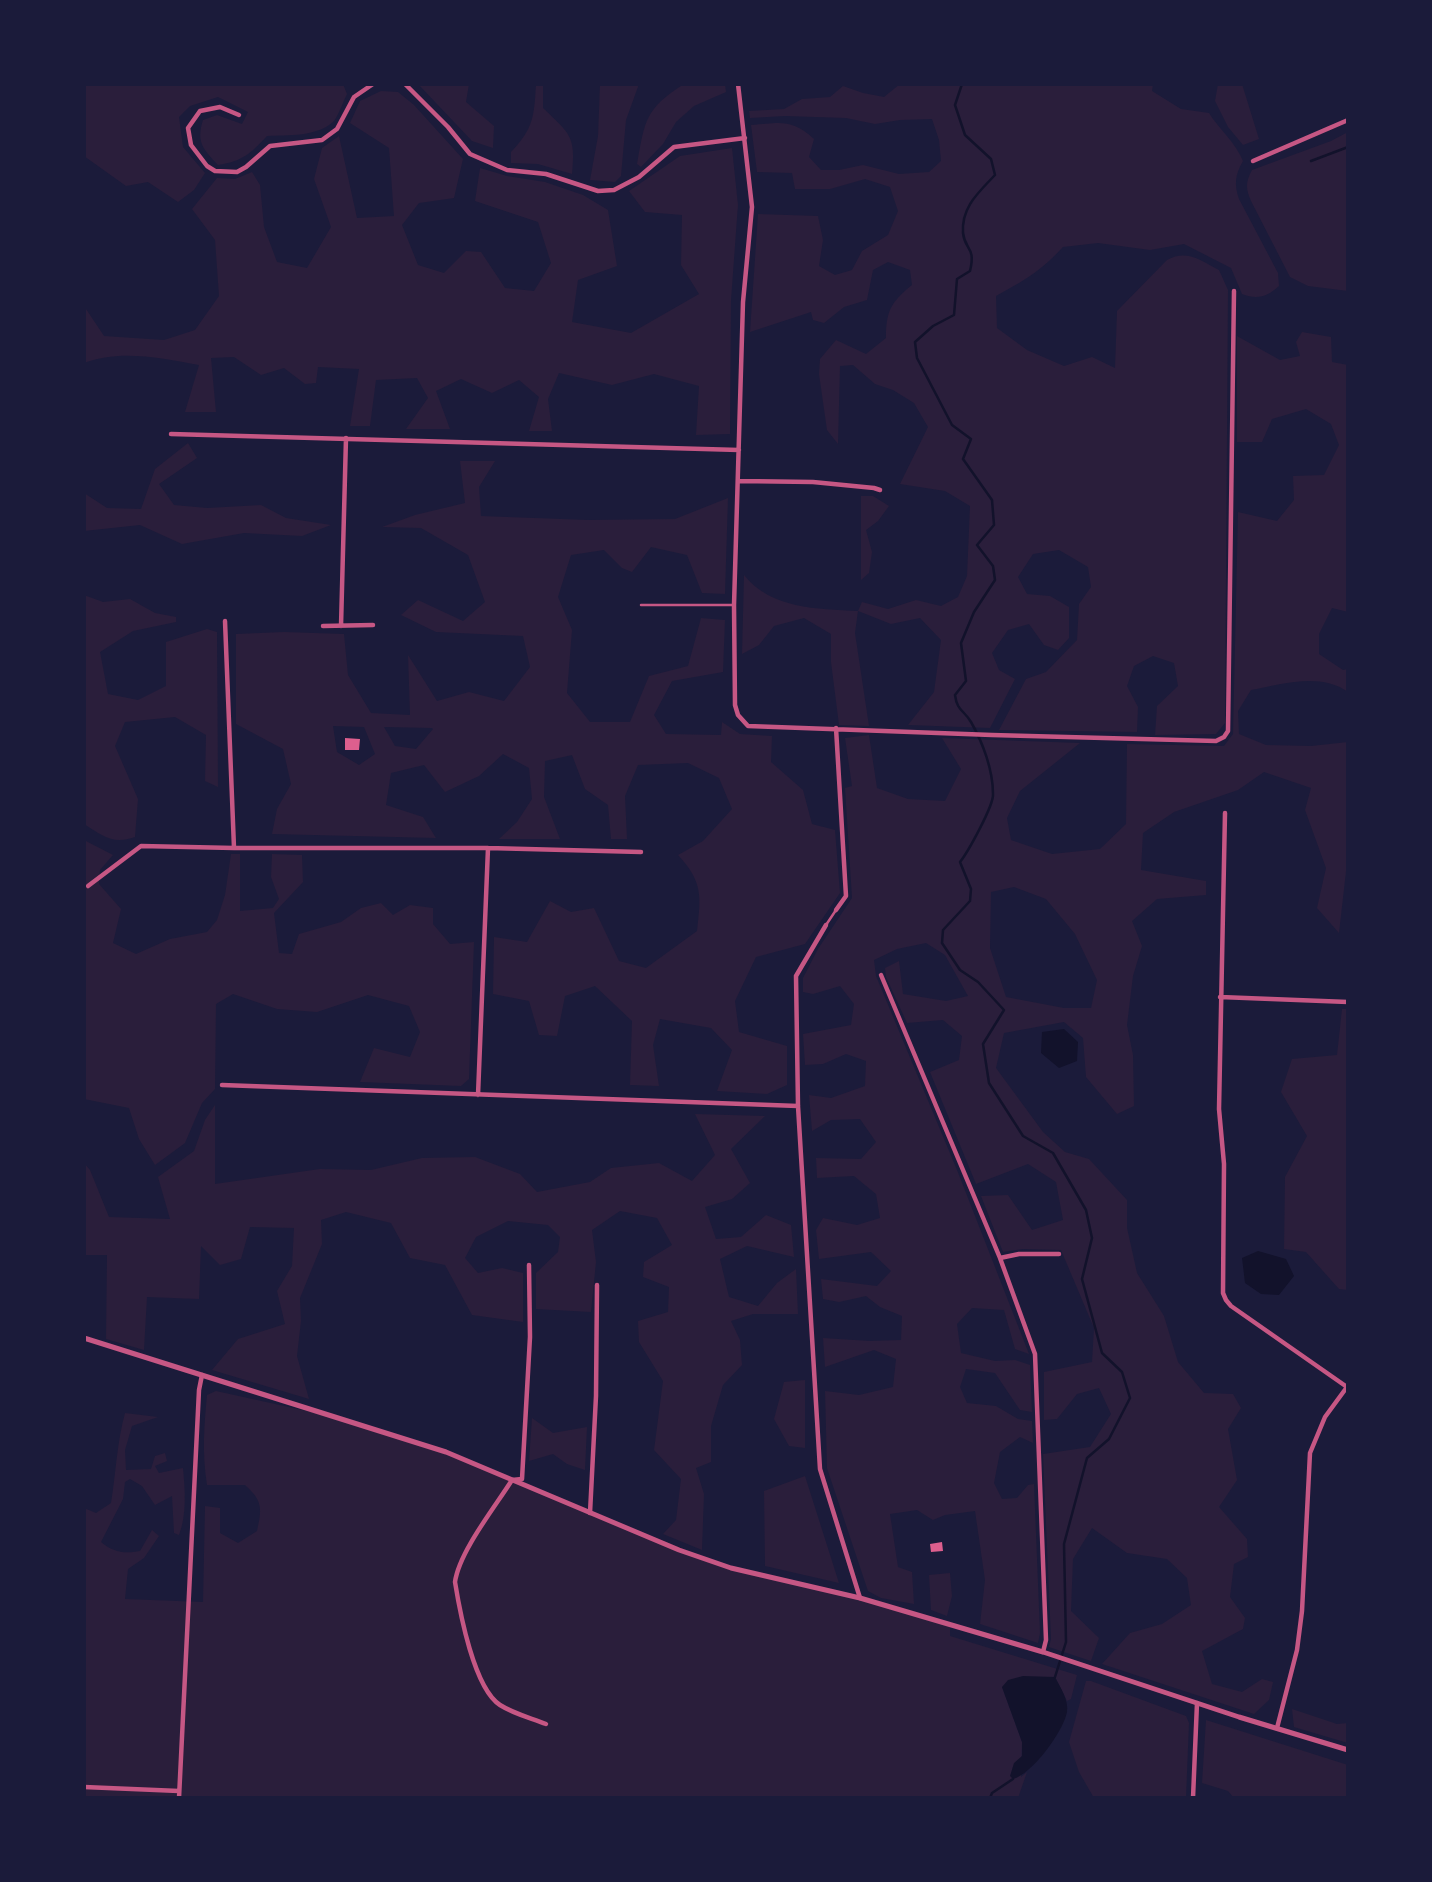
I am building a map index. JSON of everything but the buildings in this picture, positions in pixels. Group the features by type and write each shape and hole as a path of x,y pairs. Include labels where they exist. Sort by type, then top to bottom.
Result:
{"street":[{"path":"239,115 220,107 200,111 188,128 191,145 206,166 215,171 237,172 270,146 322,141 337,129 354,97 373,84"},
{"path":"405,84 471,154 507,170 546,174 598,191 614,190 639,177 674,147 745,138"},
{"path":"738,84 752,207 743,302 734,605 735,705 743,722 753,727 1216,741 1224,737 1228,731 1234,291"},
{"path":"1254,161 1348,120"},
{"path":"171,434 739,450"},
{"path":"341,626 346,438"},
{"path":"739,481 813,482 880,490"},
{"path":"225,621 234,848"},
{"path":"323,626 373,625"},
{"path":"836,728 846,895 836,910"},
{"path":"1225,813 1219,1109 1224,1164 1223,1293 1231,1306 1348,1387 1325,1417 1310,1453 1302,1611 1297,1650 1277,1728"},
{"path":"88,886 141,846 488,848 642,852"},
{"path":"478,1095 488,848"},
{"path":"826,925 796,976 798,1106 820,1469 860,1598"},
{"path":"881,975 1000,1258 1035,1354 1046,1640 1043,1652"},
{"path":"1220,997 1348,1002"},
{"path":"222,1085 798,1106"},
{"path":"1000,1258 1019,1254 1059,1254"},
{"path":"512,1480 522,1479 524,1469 530,1337 529,1265"},
{"path":"590,1513 596,1396 597,1285"},
{"path":"84,1338 409,1439 456,1456 679,1550 731,1568 860,1598 1043,1652 1348,1750"},
{"path":"179,1798 199,1390 202,1375"},
{"path":"512,1480 465,1555 456,1572 455,1582 484,1688 500,1705 546,1724"},
{"path":"1193,1798 1197,1703"},
{"path":"84,1787 179,1791"}],"lane":[{"path":"641,605 734,605"},
{"path":"826,925 836,910"}],"shaded area":[{"path":"84,84 343,84 347,94 334,121 320,130 267,136 246,156 218,165 202,145 200,134 203,120 217,115 242,124 248,112 218,97 190,106 179,117 183,147 205,173 194,190 178,202 148,182 126,186 84,156"},
{"path":"418,84 469,84 466,102 494,126 493,148 472,141"},
{"path":"536,84 543,84 543,108 565,130 572,143 572,174 538,164 511,163 511,152 524,136 531,121"},
{"path":"600,84 639,84 626,120 621,176 615,182 590,180 598,136"},
{"path":"684,84 725,84 726,92 694,106 676,122 663,144 641,167 637,164 649,117 661,101"},
{"path":"900,84 1153,84 1152,91 1181,109 1209,113 1243,161 1236,180 1237,194 1278,273 1279,286 1262,296 1242,294 1231,268 1184,244 1150,250 1098,243 1063,247 1032,274 996,296 997,328 1027,350 1064,366 1092,357 1115,368 1117,311 1167,260 1187,256 1219,270 1228,290 1225,723 1216,734 1155,735 1157,706 1178,686 1174,663 1153,656 1134,666 1127,686 1138,707 1137,732 999,730 1026,679 1046,672 1077,640 1079,604 1091,587 1088,567 1059,550 1033,554 1018,577 1027,594 1050,596 1069,607 1069,638 1058,650 1044,645 1029,624 1008,630 992,653 999,670 1015,679 990,728 908,725 934,692 941,640 920,618 891,624 858,611 862,602 888,609 916,600 941,606 958,597 967,576 970,506 945,491 900,484 928,427 914,403 893,390 875,384 853,365 840,366 838,444 827,430 819,374 820,359 836,340 866,354 886,338 891,308 912,285 910,270 888,262 873,270 867,300 844,307 824,323 813,320 811,312 750,332 758,214 818,216 823,240 819,266 835,275 852,270 862,251 888,235 898,211 890,187 865,179 830,189 795,189 792,173 757,172 751,125 785,123 806,132 814,139 809,157 821,170 839,170 863,165 899,174 929,172 941,161 939,140 932,119 875,124 846,118 750,118 749,111 784,109 802,99 830,97 843,86 884,97"},
{"path":"1218,84 1242,84 1259,139 1243,145 1228,127 1215,101"},
{"path":"381,91 398,92 414,105 463,159 454,198 419,203 402,225 418,265 444,273 466,251 481,252 505,288 534,291 551,263 538,222 475,201 480,168 507,176 545,182 583,195 608,210 617,266 578,280 572,322 631,333 699,294 681,265 682,215 645,212 629,191 680,156 732,148 738,205 731,300 730,434 696,435 699,386 654,374 612,385 559,373 548,399 552,431 529,431 539,397 519,380 492,393 461,379 436,391 450,429 406,429 428,398 417,378 376,380 370,426 350,426 359,369 318,367 316,383 305,384 284,368 261,375 234,357 211,358 216,412 185,412 199,365 126,356 112,356 84,363 84,306 104,336 164,340 195,330 219,296 215,240 192,209 217,178 235,179 252,172 260,185 264,227 277,262 307,268 331,227 314,179 322,148 339,136 357,218 394,216 389,148 350,123 360,101"},
{"path":"1348,132 1348,291 1308,286 1290,277 1251,201 1247,182 1252,170 1331,141"},
{"path":"1302,332 1331,337 1332,362 1348,365 1348,612 1332,608 1319,634 1319,654 1343,670 1348,669 1348,692 1326,682 1313,681 1251,690 1238,711 1239,734 1266,745 1311,746 1348,742 1348,854 1339,933 1317,908 1326,868 1305,810 1311,788 1264,772 1238,790 1174,812 1143,833 1141,870 1206,881 1206,895 1157,899 1132,921 1142,946 1133,976 1127,1025 1133,1055 1134,1106 1117,1114 1086,1077 1083,1038 1064,1022 1004,1033 996,1068 1043,1132 1065,1152 1089,1159 1127,1200 1127,1228 1137,1273 1164,1316 1178,1362 1204,1393 1233,1394 1241,1408 1228,1429 1237,1480 1219,1507 1247,1539 1248,1557 1234,1564 1230,1597 1245,1618 1243,1629 1202,1651 1212,1684 1242,1692 1262,1679 1273,1682 1269,1700 1254,1714 1102,1664 1130,1633 1162,1624 1191,1605 1187,1578 1167,1559 1127,1553 1092,1528 1073,1559 1071,1611 1099,1638 1091,1661 1049,1647 1051,1639 1043,1454 1090,1447 1111,1414 1099,1388 1077,1394 1057,1419 1044,1420 1044,1372 1092,1362 1094,1328 1061,1250 1023,1249 1003,1252 981,1196 1008,1195 1032,1230 1063,1220 1056,1182 1028,1164 976,1184 930,1072 959,1060 962,1036 943,1020 907,1023 886,977 885,968 899,961 903,994 946,1001 968,996 945,955 926,943 897,949 874,960 876,976 957,1170 1029,1354 1015,1349 1004,1310 972,1308 957,1324 961,1353 995,1361 1015,1360 1030,1365 1032,1412 1020,1410 995,1373 966,1369 960,1387 967,1403 996,1406 1018,1419 1032,1421 1033,1443 1020,1437 1000,1452 994,1483 1002,1499 1017,1498 1028,1485 1034,1484 1040,1633 1038,1643 980,1624 985,1580 975,1511 945,1515 933,1520 917,1510 890,1514 898,1567 912,1572 914,1604 881,1598 868,1591 827,1468 825,1391 859,1395 893,1387 896,1359 874,1350 825,1367 823,1338 901,1340 902,1316 880,1307 866,1296 839,1302 823,1299 821,1279 877,1286 891,1271 871,1252 819,1259 816,1230 823,1218 857,1225 880,1218 876,1194 854,1176 817,1178 816,1158 861,1159 876,1142 860,1119 831,1120 812,1131 809,1095 831,1098 865,1086 866,1061 846,1054 823,1064 805,1065 803,1034 851,1025 854,1004 840,986 813,994 803,992 803,978 818,949 852,898 845,788 852,786 845,738 869,735 877,788 908,799 945,801 961,769 942,738 1080,743 1020,791 1007,818 1011,840 1052,854 1100,849 1126,824 1127,744 1224,746 1233,734 1238,512 1277,521 1294,500 1293,476 1324,475 1339,445 1331,424 1306,409 1272,419 1262,442 1237,442 1237,336 1280,360 1300,356 1296,342","holes":["1014,887 1046,899 1075,934 1097,980 1091,1008 1064,1008 1006,997 990,948 991,892"]},
{"path":"188,443 197,458 159,484 174,505 207,508 261,505 286,518 331,525 302,536 244,533 182,544 140,525 84,531 84,493 107,508 141,509 155,469"},
{"path":"460,461 495,461 479,487 481,516 588,520 675,519 728,498 725,594 702,593 687,555 651,547 632,572 622,568 604,550 571,555 558,597 572,630 567,693 590,722 630,722 649,676 688,666 701,618 725,620 723,672 672,681 654,715 666,734 721,735 722,722 740,734 772,736 771,762 803,790 812,824 835,830 840,893 805,944 756,957 735,1001 739,1032 787,1046 787,1085 767,1094 717,1091 732,1050 711,1028 660,1019 653,1045 659,1086 630,1085 632,1021 595,986 565,996 557,1036 539,1035 529,1001 493,994 494,937 527,942 550,901 571,912 594,908 619,961 646,968 697,931 699,899 696,882 678,855 703,841 732,809 719,778 688,763 638,765 625,796 627,839 611,839 608,805 585,789 572,755 545,761 544,797 560,839 499,839 517,822 532,799 529,768 503,754 479,776 445,792 424,765 391,773 386,805 423,817 436,838 272,834 277,809 291,784 283,749 236,724 236,634 344,634 348,675 371,713 410,715 408,655 437,701 469,692 504,701 530,667 523,636 436,632 401,615 418,600 463,621 485,602 468,555 421,528 382,527 415,515 465,503","holes":["333,726 364,727 375,754 359,765 337,752","384,727 432,728 433,729 416,749 395,746"]},
{"path":"861,496 873,496 889,506 878,521 866,530 872,552 869,573 861,580"},
{"path":"744,575 767,595 781,601 811,608 858,611 855,633 869,726 839,725 831,662 831,634 804,618 774,626 759,645 742,654"},
{"path":"84,595 103,602 130,599 155,613 176,617 176,622 133,631 100,652 108,694 138,700 166,686 166,642 207,629 217,632 218,787 205,781 206,735 175,717 125,722 115,746 138,799 135,837 127,839 108,838 84,824"},
{"path":"84,840 113,855 100,870 99,884 121,909 113,943 136,954 170,939 207,932 217,920 225,895 231,854 240,854 240,911 273,908 279,899 271,877 272,854 302,855 303,882 274,913 279,953 292,954 299,934 341,922 361,908 381,903 393,915 410,905 433,908 433,924 450,944 474,942 469,1079 461,1086 360,1082 374,1048 410,1057 420,1032 409,1006 368,995 317,1012 277,1009 233,994 216,1004 215,1089 202,1103 185,1143 155,1165 139,1139 129,1108 84,1099"},
{"path":"1342,1009 1348,1009 1348,1290 1339,1289 1306,1252 1284,1249 1285,1177 1307,1136 1281,1092 1292,1059 1337,1055"},
{"path":"1064,1029 1078,1042 1077,1061 1059,1068 1041,1053 1042,1032"},
{"path":"215,1105 215,1184 320,1169 371,1170 422,1158 475,1157 520,1174 537,1192 590,1182 611,1168 659,1163 692,1181 715,1155 695,1114 765,1116 731,1149 750,1183 732,1199 705,1207 716,1239 741,1237 766,1215 791,1225 794,1257 747,1246 720,1259 729,1297 758,1306 777,1283 796,1269 798,1314 753,1314 731,1321 740,1340 742,1365 723,1385 711,1426 711,1462 696,1468 704,1494 702,1550 663,1534 676,1520 681,1479 654,1450 663,1381 639,1342 638,1321 668,1312 669,1287 643,1277 644,1262 672,1245 657,1218 620,1211 592,1230 596,1262 591,1312 536,1309 536,1273 558,1252 560,1237 548,1225 508,1221 476,1237 465,1258 478,1273 502,1268 523,1273 523,1322 472,1315 445,1265 410,1258 391,1223 346,1212 321,1220 322,1244 300,1298 301,1321 297,1356 309,1399 212,1370 238,1339 285,1324 277,1291 292,1266 294,1228 250,1227 241,1259 220,1265 201,1246 199,1299 147,1297 144,1350 106,1339 107,1255 84,1255 84,1163 90,1170 109,1217 170,1219 158,1177 194,1151 205,1120"},
{"path":"1258,1251 1286,1259 1294,1276 1279,1295 1261,1294 1245,1283 1242,1258"},
{"path":"805,1380 805,1448 789,1446 774,1419 784,1382"},
{"path":"216,1391 348,1420 409,1439 731,1568 860,1598 950,1625 950,1636 1077,1675 1071,1699 1067,1701 1055,1677 1002,1687 1022,1742 1021,1777 1027,1772 1018,1798 84,1798 84,1508 96,1513 111,1503 125,1413 158,1417 132,1426 125,1450 126,1470 151,1469 155,1456 165,1453 167,1461 155,1466 159,1473 183,1468 184,1511 179,1535 174,1533 172,1496 155,1505 142,1486 130,1479 125,1482 123,1499 101,1542 114,1550 134,1552 140,1551 152,1530 159,1536 144,1558 128,1569 125,1599 203,1602 205,1506 220,1508 220,1533 238,1543 257,1531 260,1511 258,1501 245,1485 207,1485 204,1440 207,1395"},
{"path":"532,1418 553,1433 587,1427 585,1470 567,1464 553,1454 529,1461"},
{"path":"805,1476 839,1583 765,1566 764,1491"},
{"path":"950,1573 952,1596 947,1616 931,1610 929,1575"},
{"path":"1023,1676 1055,1677 1065,1698 1067,1712 1060,1730 1046,1751 1021,1776 1013,1779 1010,1776 1014,1763 1022,1756 1022,1742 1002,1687 1008,1680"},
{"path":"1086,1681 1186,1716 1189,1723 1186,1798 1094,1798 1079,1772 1069,1742"},
{"path":"1292,1709 1337,1724 1348,1723 1348,1743 1294,1727"},
{"path":"1206,1720 1348,1765 1348,1798 1234,1798 1228,1791 1202,1783"}],"waterway":[{"path":"962,84 955,105 965,135 991,159 995,175 972,201 965,215 963,233 972,263 970,271 957,279 954,315 933,326 915,342 917,358 952,425 971,439 963,459 992,500 994,525 977,545 993,566 995,580 974,612 961,643 966,681 955,695 957,704 971,722 983,748 993,794 985,818 960,862 971,889 970,901 943,930 942,943 960,970 978,982 1004,1010 983,1044 989,1083 1023,1136 1053,1153 1086,1210 1092,1238 1082,1279 1102,1353 1122,1372 1130,1398 1109,1439 1087,1458 1064,1544 1066,1642 1055,1677"},
{"path":"1311,161 1348,147"},
{"path":"990,1798 992,1793 1013,1779"}]}
